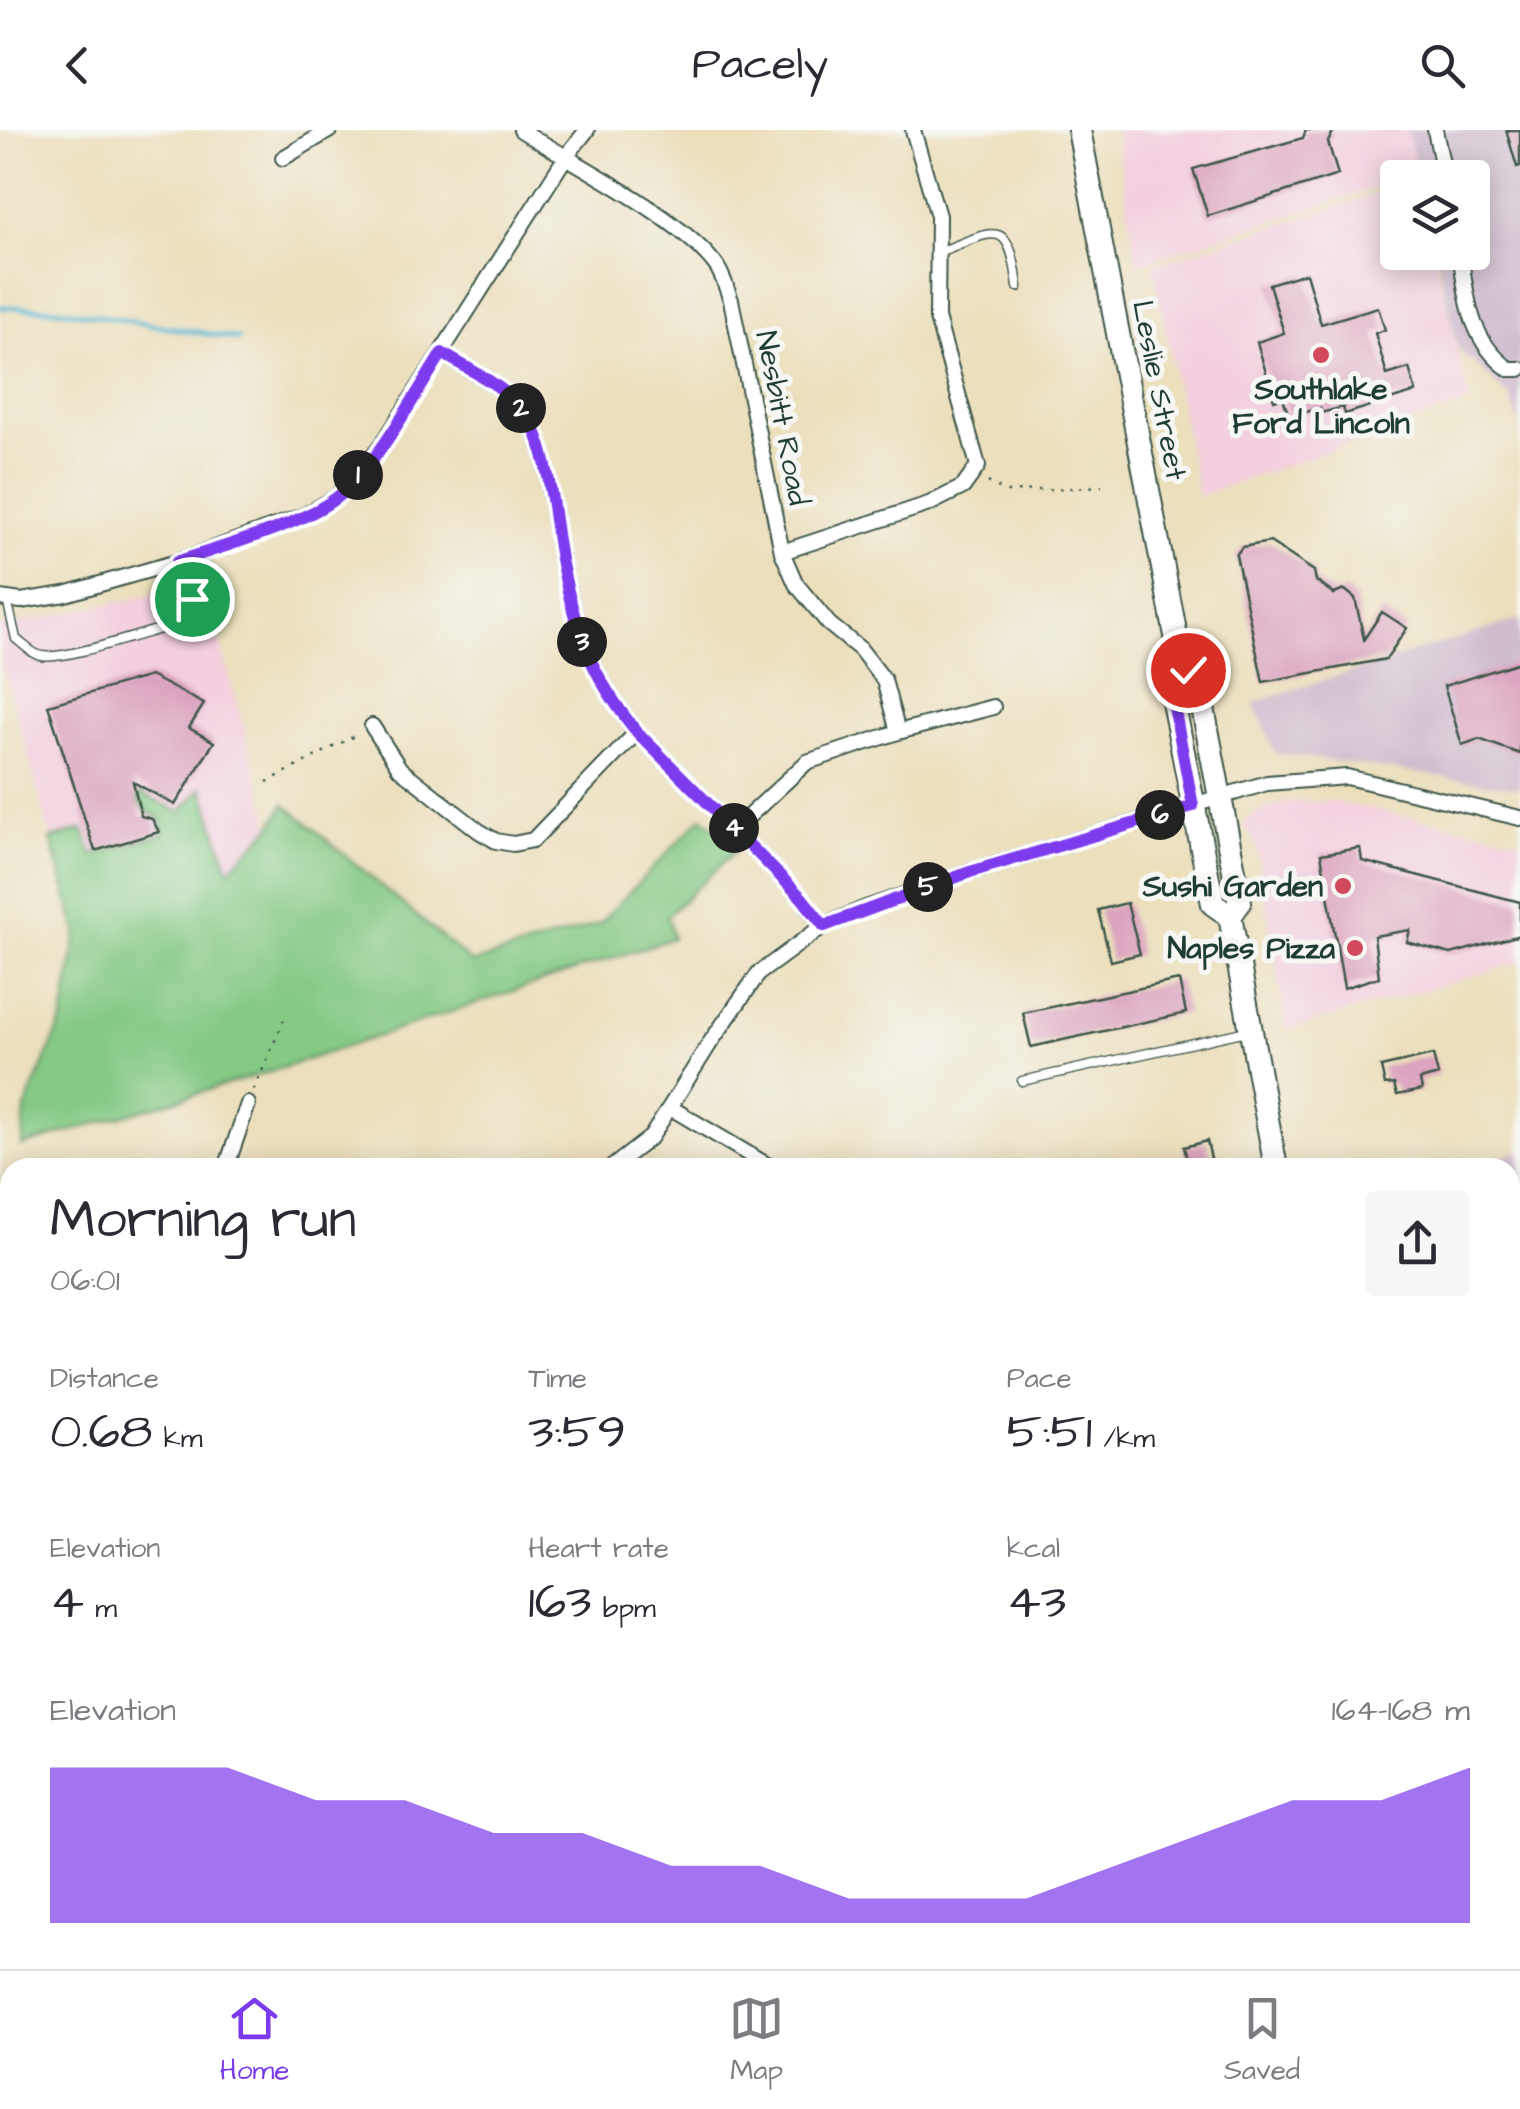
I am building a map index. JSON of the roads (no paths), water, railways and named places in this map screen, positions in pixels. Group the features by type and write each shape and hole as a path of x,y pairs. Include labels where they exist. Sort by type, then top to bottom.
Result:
{"main road":[{"name":"Leslie Street","path":"1079,130 1182,662 1198,682 1220,796 1240,902 1230,916"},
{"name":"Leslie Street","path":"1182,662 1171,691 1214,904 1230,916 1274,1158"}],"street":[{"path":"283,158 330,130"},
{"name":"Nesbitt Road","path":"521,130 666,221 700,246 719,268 730,300 782,552 796,584 829,624 860,648 884,680 898,732"},
{"path":"3,599 21,601 65,594 177,562 303,516 337,497 382,444 565,158 588,130"},
{"path":"782,552 929,504 963,487 978,466 937,318 938,216 913,130"},
{"path":"1435,130 1441,160"},
{"path":"1463,270 1470,319 1482,344 1509,368 1520,369"},
{"path":"442,353 498,388 524,411 542,455 576,626 594,672 637,732 802,898 824,926"},
{"path":"735,829 807,762 993,707"},
{"path":"372,726 400,769 480,831 496,841 513,844 533,840 637,732"},
{"path":"624,1158 652,1136 759,973 824,926 970,872 1267,783 1348,777 1520,818"},
{"path":"229,1158 248,1104"},
{"path":"671,1108 755,1158"}],"lane":[{"path":"936,253 990,233 1006,238 1013,249 1018,287"},
{"path":"3,599 16,639 40,656 66,655 196,620 177,562"},
{"path":"1022,1081 1251,1030"}],"waterway":[{"path":"0,307 57,309 238,339"}],"place":[{"name":"Southlake Ford Lincoln","path":"1321,355"},
{"name":"Sushi Garden","path":"1343,886"},
{"name":"Naples Pizza","path":"1355,948"}]}
